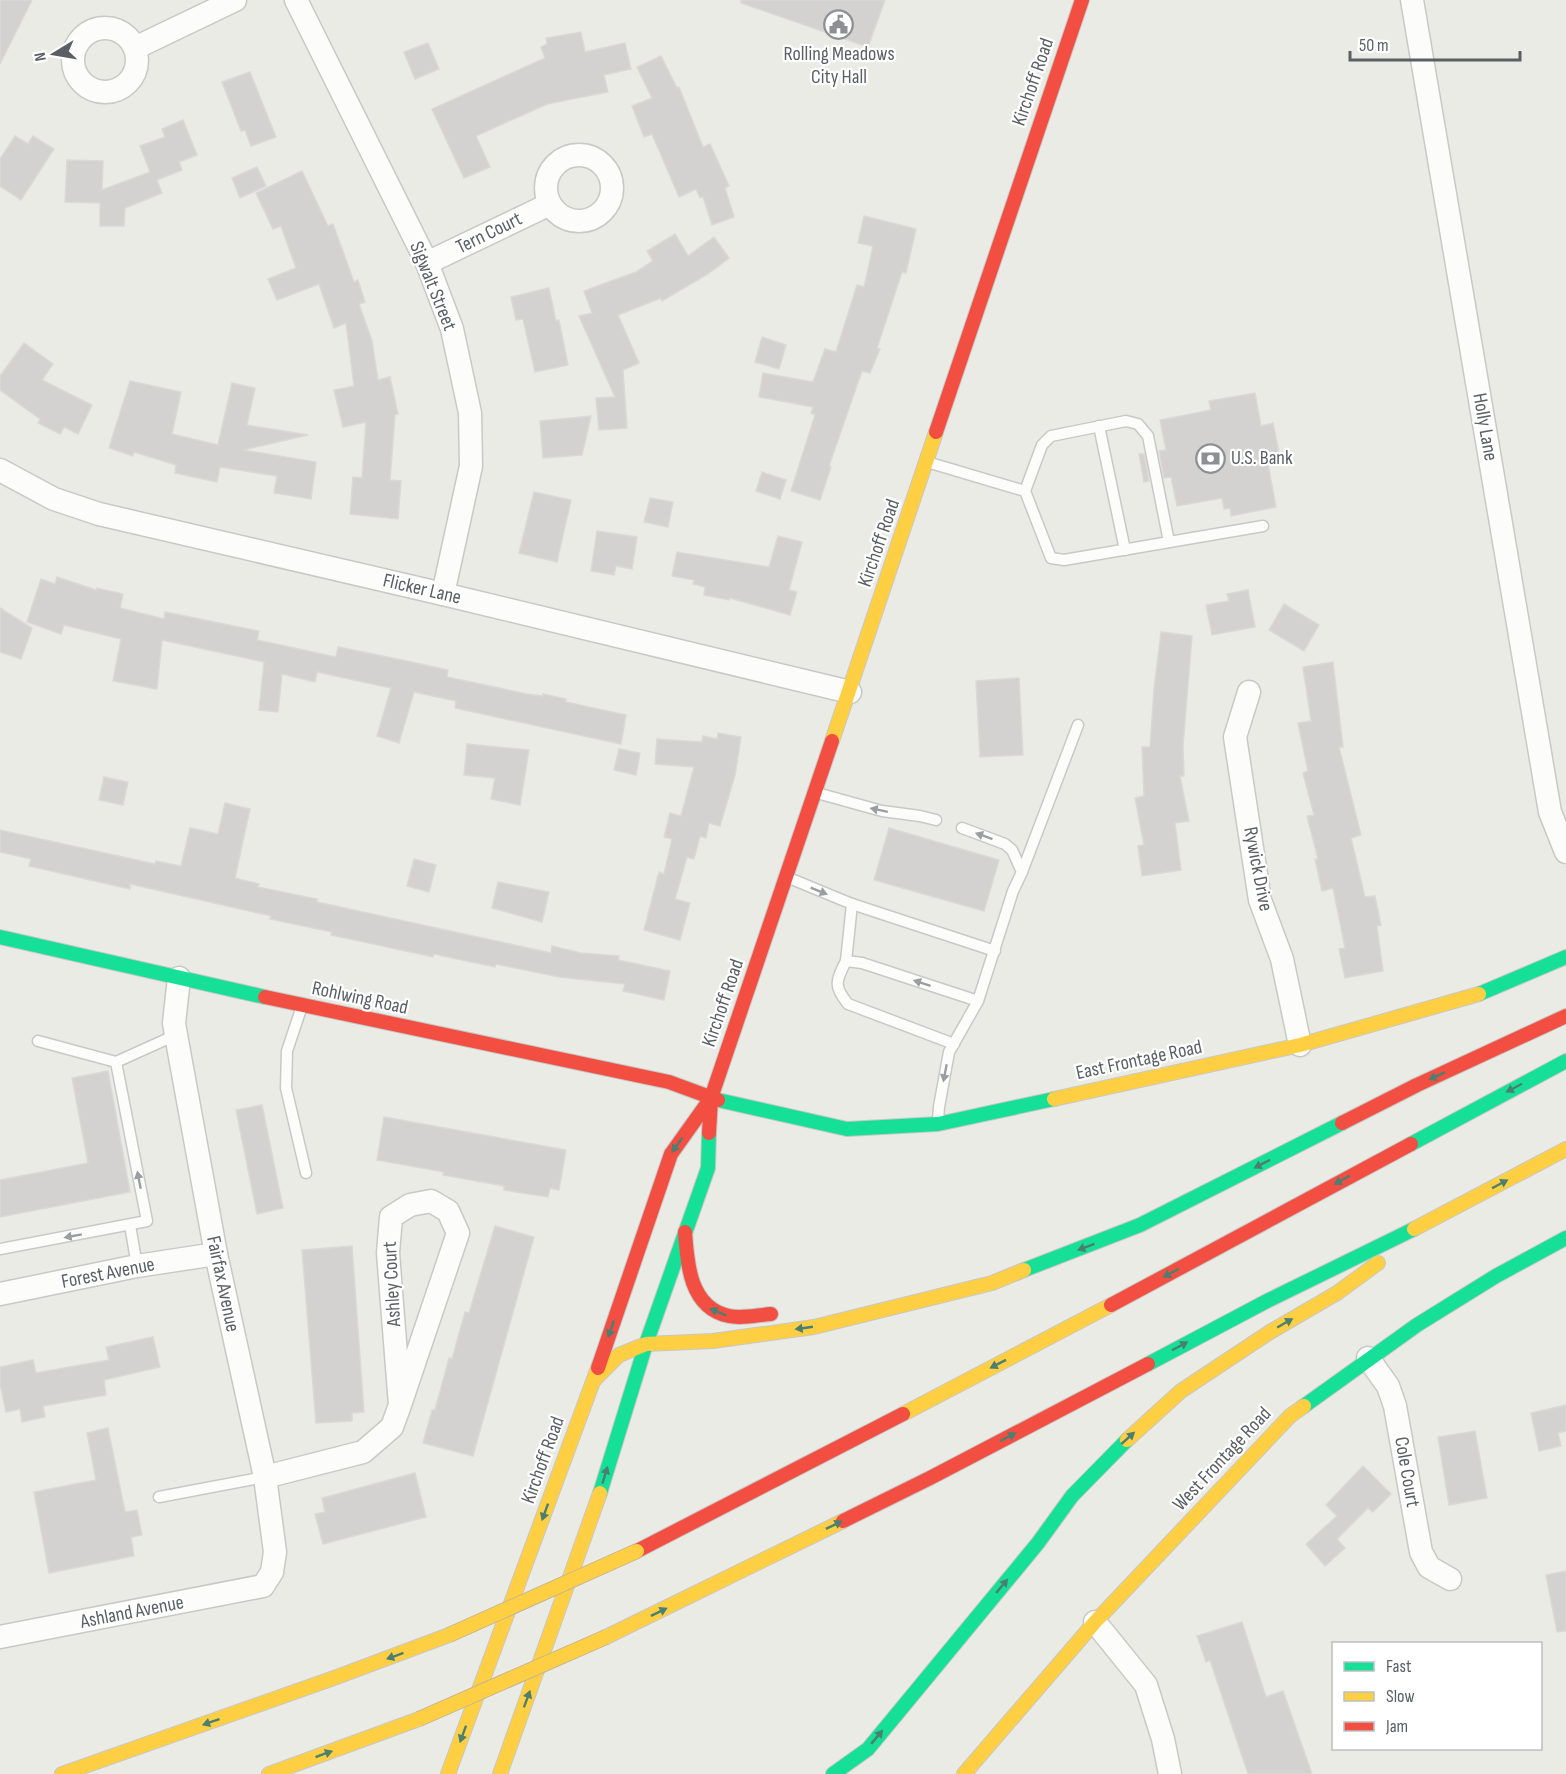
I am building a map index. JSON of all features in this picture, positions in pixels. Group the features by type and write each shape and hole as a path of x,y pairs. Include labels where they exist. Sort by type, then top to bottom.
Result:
{"main road":[{"name":"Kirchoff Road","path":"500,1774 597,1502 646,1344 708,1168 711,1098 1082,0"},
{"name":"Rohlwing Road","path":"0,937 302,1005 669,1082 711,1098"},
{"name":"East Frontage Road","path":"711,1098 847,1129 938,1124 1300,1045 1472,997 1566,957"},
{"path":"594,1380 618,1355 646,1344 713,1341 814,1327 992,1283 1140,1225 1417,1085 1566,1016"},
{"path":"62,1774 449,1635 637,1551 1074,1325 1566,1061"},
{"name":"Kirchoff Road","path":"448,1774 594,1380 671,1154 711,1098"},
{"path":"269,1774 419,1719 606,1637 930,1478 1267,1301 1448,1212 1566,1149"},
{"path":"833,1774 868,1749 1038,1543 1072,1496 1119,1447 1181,1391 1270,1332 1337,1293 1448,1212"},
{"path":"685,1232 688,1266 693,1287 710,1309 728,1316 785,1314"},
{"name":"West Frontage Road","path":"964,1774 1095,1622 1290,1416 1417,1324 1486,1282 1566,1238"},
{"path":"819,1312 902,1305"}],"street":[{"path":"135,48 235,0"},
{"name":"Sigwalt Street","path":"296,0 427,263 452,329 470,412 471,466 443,594"},
{"name":"Holly Lane","path":"1412,0 1550,812 1566,852"},
{"name":"Tern Court","path":"427,263 550,204"},
{"name":"Flicker Lane","path":"0,470 54,499 99,514 850,692"},
{"name":"Rywick Drive","path":"1250,692 1235,737 1260,900 1282,959 1300,1045"},
{"name":"Fairfax Avenue","path":"178,978 174,1023 176,1035 216,1254 265,1477 275,1552 272,1572 263,1586"},
{"name":"Ashley Court","path":"265,1477 363,1452 392,1427 400,1405 458,1233 448,1211 431,1201 410,1205 391,1217 388,1252 400,1405"},
{"name":"Forest Avenue","path":"0,1294 137,1266 216,1254"},
{"name":"Cole Court","path":"1368,1358 1388,1386 1395,1406 1421,1552 1430,1567 1450,1579"},
{"name":"Ashland Avenue","path":"0,1637 263,1586"},
{"path":"1095,1622 1146,1685 1163,1739 1170,1774"}],"lane":[{"path":"1169,542 1148,436 1138,423 1126,421 1051,436 1042,445 1025,491 1051,558 1064,560 1263,526"},
{"path":"1099,426 1125,550"},
{"path":"927,462 1025,491"},
{"path":"938,1124 949,1052 978,1001 1013,891 1078,725"},
{"path":"815,793 882,811 936,820"},
{"path":"962,828 1005,844 1012,849 1022,872"},
{"path":"786,877 852,904 995,951"},
{"path":"852,904 846,962 837,979 838,993 848,1004 954,1044"},
{"path":"846,962 862,963 978,1001"},
{"path":"302,1005 287,1051 286,1088 306,1173"},
{"path":"38,1041 116,1062 176,1035"},
{"path":"0,1249 147,1221 116,1062"},
{"path":"130,1225 137,1266"},
{"path":"159,1497 265,1477"}],"building":[{"path":"0,0 32,0 0,64"},
{"name":"Rolling Meadows City Hall","path":"741,0 885,0 868,47 741,3"},
{"path":"581,32 585,52 625,43 631,69 604,75 608,92 547,104 476,136 490,167 464,178 432,109 545,58 541,47 547,44 546,38"},
{"path":"428,43 439,69 415,79 404,52"},
{"path":"661,56 677,88 679,87 703,147 710,144 729,186 725,188 734,217 712,225 703,197 700,198 696,189 679,197 652,134 644,137 632,106 652,98 637,67"},
{"path":"250,72 276,137 251,146 245,130 241,131 222,82"},
{"path":"183,120 197,155 179,162 182,170 157,180 162,193 125,208 124,226 100,226 100,203 65,202 67,160 103,161 102,190 150,172 140,146 165,137 162,129"},
{"path":"15,136 28,144 33,136 54,149 21,200 0,186 0,159"},
{"path":"257,167 266,186 240,198 232,178"},
{"path":"302,171 328,226 333,224 354,282 358,280 365,302 359,304 372,341 378,380 390,377 398,414 395,415 390,480 401,481 398,519 350,514 353,477 362,478 366,422 343,427 334,390 354,386 346,323 334,328 319,284 277,300 268,279 296,268 281,226 273,229 256,193"},
{"path":"864,216 916,229 906,273 902,272 877,348 880,349 870,373 862,371 829,466 831,467 820,500 791,491 815,415 811,413 813,407 759,397 763,373 813,382 825,349 836,352 857,285 864,287 873,246 858,243"},
{"path":"675,234 688,256 714,237 729,258 708,274 662,301 661,298 618,315 639,363 623,370 627,428 599,430 596,398 615,397 579,316 592,313 584,291 636,272 653,261 647,251"},
{"path":"549,288 556,321 559,320 568,365 535,372 523,319 516,320 511,297"},
{"path":"762,337 786,345 779,369 755,362"},
{"path":"24,343 53,364 42,380 92,405 78,434 64,427 60,434 38,423 40,419 0,390 0,376"},
{"path":"130,381 181,392 172,434 218,445 232,383 255,388 247,425 308,435 243,450 316,462 311,499 274,493 277,476 220,467 217,482 175,473 176,465 134,452 133,456 109,448"},
{"name":"U.S. Bank","path":"1255,393 1261,426 1273,423 1281,462 1268,464 1276,507 1231,516 1230,508 1224,509 1222,498 1177,506 1171,477 1164,478 1159,451 1166,450 1160,420 1211,410 1209,401"},
{"path":"591,416 582,455 543,458 540,421"},
{"path":"1139,454 1144,454 1149,481 1144,482"},
{"path":"762,472 786,480 780,499 756,491"},
{"path":"534,492 571,500 557,562 519,553"},
{"path":"650,498 673,502 668,527 644,522"},
{"path":"597,531 637,537 632,569 616,566 614,575 591,571"},
{"path":"778,536 802,542 789,590 797,592 790,615 730,598 729,600 704,595 705,587 693,584 694,580 672,576 677,552 769,567"},
{"path":"57,577 96,590 97,588 123,594 120,608 164,619 165,612 259,631 257,640 336,657 338,647 407,661 448,670 447,677 527,694 543,696 543,694 566,699 566,702 626,715 621,744 455,708 456,701 414,692 399,743 377,736 391,688 317,672 315,682 282,674 278,712 259,710 264,662 162,640 157,689 113,681 121,639 64,625 61,634 27,622 41,579 55,584"},
{"path":"1248,590 1255,627 1212,635 1206,605 1229,601 1227,594"},
{"path":"1284,604 1319,625 1304,651 1269,630"},
{"path":"0,608 32,628 21,659 0,652"},
{"path":"1161,632 1192,636 1183,746 1184,776 1180,776 1189,821 1175,823 1181,870 1142,876 1138,846 1144,845 1135,798 1144,796 1142,747 1150,747"},
{"path":"1333,662 1343,747 1339,747 1361,835 1351,838 1365,897 1375,896 1381,925 1377,926 1383,971 1345,978 1339,949 1345,948 1333,888 1322,891 1315,859 1318,859 1307,816 1314,815 1303,773 1308,771 1298,723 1311,721 1303,667"},
{"path":"1019,678 1023,755 980,757 976,681"},
{"path":"718,733 741,737 735,775 720,826 709,823 706,838 700,836 694,859 687,857 675,899 690,903 680,940 644,930 659,872 664,874 672,839 664,837 670,813 681,816 694,767 655,764 657,739 702,742 703,736 717,739"},
{"path":"467,744 529,750 520,805 491,799 495,778 464,775"},
{"path":"619,749 640,753 636,775 614,770"},
{"path":"104,777 128,782 123,805 99,800"},
{"path":"225,803 250,809 235,878 259,884 258,887 317,899 317,902 551,953 552,946 581,953 619,956 618,960 670,971 664,1000 623,991 625,984 559,977 496,964 495,967 434,954 433,957 331,935 332,932 270,919 271,916 130,884 130,889 29,866 31,859 0,852 0,830 155,864 156,861 181,866 190,828 218,834"},
{"path":"889,828 999,860 984,911 874,880"},
{"path":"414,859 436,865 429,892 407,886"},
{"path":"498,882 549,892 542,922 492,908"},
{"path":"108,1071 130,1192 0,1217 0,1180 88,1163 72,1078"},
{"path":"262,1105 283,1208 257,1214 236,1110"},
{"path":"384,1117 566,1150 559,1190 550,1188 548,1197 504,1190 504,1186 377,1160"},
{"path":"495,1226 534,1237 473,1456 423,1443 432,1410 435,1410 449,1358 452,1359 465,1312 469,1313"},
{"path":"352,1246 364,1412 352,1413 352,1421 316,1423 302,1250"},
{"path":"153,1337 160,1367 104,1380 106,1395 43,1406 45,1417 22,1422 20,1409 6,1412 0,1384 0,1367 33,1360 36,1373 109,1360 106,1347"},
{"path":"1566,1405 1566,1431 1558,1433 1561,1446 1539,1451 1531,1413"},
{"path":"108,1428 125,1512 137,1510 142,1535 131,1537 134,1556 49,1573 34,1492 96,1480 87,1433"},
{"path":"1475,1431 1487,1498 1449,1505 1438,1437"},
{"path":"1363,1466 1391,1494 1373,1512 1368,1508 1337,1539 1345,1548 1325,1566 1306,1544 1337,1516 1326,1505"},
{"path":"415,1473 426,1517 323,1544 315,1514 325,1512 322,1498"},
{"path":"1566,1571 1566,1631 1557,1632 1546,1575"},
{"path":"1242,1622 1266,1697 1283,1691 1312,1774 1248,1774 1210,1660 1206,1662 1197,1636"}],"traffic: fast":[{"path":"0,937 265,997"},
{"path":"1479,994 1566,957"},
{"path":"1411,1144 1566,1061"},
{"path":"718,1100 847,1129 938,1124 1054,1099"},
{"path":"1024,1270 1140,1225 1342,1123"},
{"path":"600,1493 646,1344 708,1168 709,1133"},
{"path":"1148,1364 1267,1301 1414,1229"},
{"path":"1304,1406 1417,1325 1496,1276 1566,1238"},
{"path":"833,1774 868,1749 1038,1543 1072,1496 1127,1440"}],"traffic: slow":[{"path":"832,741 936,432"},
{"path":"1054,1099 1300,1045 1479,994"},
{"path":"1414,1229 1566,1149"},
{"path":"1127,1440 1181,1391 1270,1332 1337,1293 1378,1263"},
{"path":"594,1380 619,1355 646,1344 713,1341 814,1327 992,1283 1024,1270"},
{"path":"903,1414 1111,1305"},
{"path":"448,1774 598,1368"},
{"path":"964,1774 1095,1622 1290,1416 1304,1406"},
{"path":"500,1774 600,1493"},
{"path":"606,1637 843,1521"},
{"path":"449,1635 637,1551"},
{"path":"62,1774 449,1635"},
{"path":"419,1719 606,1637"},
{"path":"269,1774 419,1719"}],"traffic: jam":[{"path":"936,432 1082,0"},
{"path":"709,1133 711,1098 832,741"},
{"path":"265,997 669,1082 718,1100"},
{"path":"1342,1123 1417,1085 1566,1016"},
{"path":"598,1368 671,1154 711,1098"},
{"path":"1111,1305 1411,1144"},
{"path":"685,1232 687,1258 693,1283 706,1304 716,1311 734,1317 771,1314"},
{"path":"843,1521 1148,1364"},
{"path":"637,1551 903,1414"}],"place":[{"name":"Rolling Meadows City Hall","path":"839,24"},
{"name":"U.S. Bank","path":"1210,458"}]}
